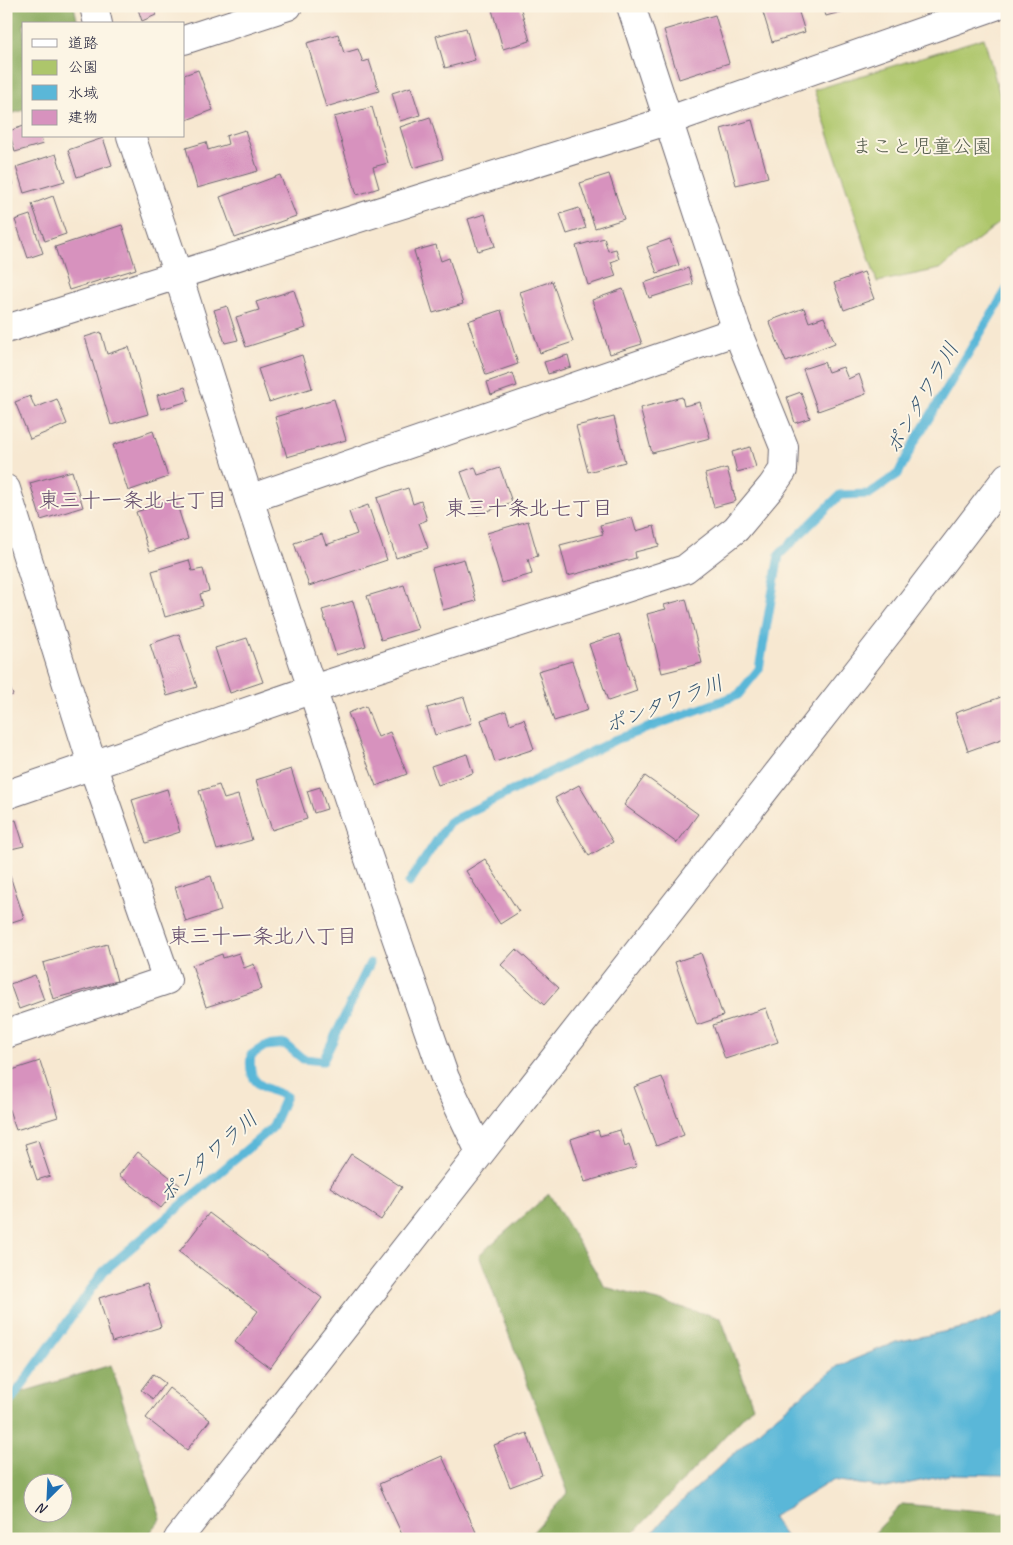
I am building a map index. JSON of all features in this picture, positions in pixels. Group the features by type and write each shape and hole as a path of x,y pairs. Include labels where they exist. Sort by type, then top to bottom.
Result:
{"street":[{"path":"94,6 98,22"},
{"path":"185,40 288,6"},
{"path":"6,795 313,689 685,569 736,529 772,486 784,470 784,447 737,331 631,6"},
{"path":"6,328 667,121 995,6"},
{"path":"132,138 362,839 445,1078 480,1152"},
{"path":"250,499 737,331"},
{"path":"178,1539 890,630 1007,477"},
{"path":"6,490 92,764 167,980 6,1034"}],"green space":[{"path":"6,6 74,6 78,22 22,22 22,111 6,115"},
{"name":"まこと児童公園","path":"984,38 1007,121 1007,217 940,269 877,282 814,90"},
{"path":"549,1194 605,1287 721,1318 753,1406 628,1539 527,1539 568,1492 479,1255"},
{"path":"111,1365 161,1519 145,1539 6,1539 6,1397"},
{"path":"902,1504 1003,1513 1007,1510 1007,1539 869,1539"}],"water":[{"path":"1007,1311 1007,1475 954,1474 886,1488 833,1480 772,1517 787,1539 647,1539 669,1513 765,1425 838,1366 896,1342 972,1326"}],"building":[{"path":"137,6 153,6 156,15 142,21"},
{"path":"491,6 520,6 530,41 503,49"},
{"path":"761,6 797,6 805,32 772,42"},
{"path":"823,6 858,6 858,7 826,16"},
{"path":"715,15 729,63 679,79 664,30"},
{"path":"466,28 475,60 445,68 436,36"},
{"path":"338,34 344,53 358,49 363,62 369,60 379,91 326,107 307,43"},
{"path":"198,70 213,110 185,121 185,75"},
{"path":"411,87 420,115 400,121 392,93"},
{"path":"372,107 388,163 373,167 379,188 357,195 334,117"},
{"path":"430,117 443,159 413,168 400,127"},
{"path":"752,120 768,177 736,185 721,129"},
{"path":"22,127 22,138 41,138 43,144 15,152 9,131"},
{"path":"245,130 258,171 197,188 186,148 206,142 208,150 228,144 226,136"},
{"path":"103,138 112,165 77,177 68,150"},
{"path":"56,154 65,181 24,193 16,167"},
{"path":"6,165 13,185 6,187"},
{"path":"609,174 624,219 595,228 580,183"},
{"path":"280,175 296,216 235,238 220,197"},
{"path":"53,196 66,234 45,241 32,204"},
{"path":"579,208 586,228 567,234 560,214"},
{"path":"485,214 495,246 478,251 468,219"},
{"path":"30,215 43,253 28,258 15,220"},
{"path":"122,225 136,269 69,290 55,247"},
{"path":"604,238 608,251 616,249 619,259 611,262 616,276 588,285 576,246"},
{"path":"670,239 679,265 657,273 647,247"},
{"path":"436,245 441,261 449,258 463,304 433,313 414,251"},
{"path":"688,268 693,284 649,298 644,283"},
{"path":"864,272 874,299 844,310 834,283"},
{"path":"552,281 573,342 540,353 520,292"},
{"path":"623,289 642,344 610,354 592,300"},
{"path":"294,290 306,328 246,347 236,317 259,310 256,302"},
{"path":"227,306 238,340 225,343 214,310"},
{"path":"804,308 809,322 824,317 835,343 786,362 769,321"},
{"path":"501,310 518,364 486,375 468,321"},
{"path":"101,332 107,354 129,347 148,414 111,425 85,337"},
{"path":"302,355 312,388 269,402 258,369"},
{"path":"568,355 571,367 548,374 544,362"},
{"path":"824,362 828,372 843,367 848,379 859,374 866,394 818,411 803,369"},
{"path":"513,373 517,386 491,395 487,382"},
{"path":"185,387 189,401 161,409 157,395"},
{"path":"801,392 810,418 795,423 787,397"},
{"path":"30,396 35,408 57,399 67,424 30,439 15,402"},
{"path":"682,397 684,406 700,402 710,438 652,453 640,408"},
{"path":"334,399 346,440 287,457 275,417"},
{"path":"614,417 625,462 588,472 576,426"},
{"path":"153,431 168,477 128,491 113,445"},
{"path":"750,447 756,467 737,472 732,452"},
{"path":"475,467 478,475 500,468 512,502 477,515 461,472"},
{"path":"727,468 736,501 714,507 705,474"},
{"path":"72,471 83,507 41,520 30,483"},
{"path":"408,488 413,504 421,501 427,520 419,523 428,548 396,558 377,498"},
{"path":"175,499 188,539 149,552 136,512"},
{"path":"368,505 387,560 309,586 294,543 322,534 326,545 357,534 349,512"},
{"path":"632,517 636,531 654,526 659,546 635,552 636,558 568,576 560,545 603,534 600,525"},
{"path":"528,521 538,556 528,559 532,574 502,583 487,533"},
{"path":"464,559 476,601 443,610 432,568"},
{"path":"189,560 192,571 203,569 209,591 200,594 203,606 165,617 152,571"},
{"path":"404,585 418,629 381,640 367,596"},
{"path":"686,599 702,663 662,673 647,614 666,609 664,605"},
{"path":"353,601 366,646 336,655 322,610"},
{"path":"179,634 197,687 167,696 150,644"},
{"path":"619,634 637,691 608,701 589,644"},
{"path":"247,638 263,682 230,693 215,648"},
{"path":"572,661 588,710 554,721 538,671"},
{"path":"6,679 13,695 6,697"},
{"path":"1007,695 1007,737 968,751 955,713"},
{"path":"464,697 472,723 435,735 427,708"},
{"path":"366,706 378,737 390,732 407,774 376,786 348,713"},
{"path":"506,711 510,724 524,719 534,749 495,762 481,720"},
{"path":"467,754 473,773 438,785 431,766"},
{"path":"291,769 307,819 272,830 256,780"},
{"path":"645,776 698,814 677,843 624,805"},
{"path":"219,785 224,799 238,795 252,840 217,850 199,791"},
{"path":"579,785 613,842 589,856 555,798"},
{"path":"320,787 327,809 314,813 307,791"},
{"path":"167,789 180,832 146,843 132,800"},
{"path":"16,820 24,846 11,849 6,831 6,822"},
{"path":"485,859 519,912 500,924 466,871"},
{"path":"6,864 24,918 6,924"},
{"path":"211,876 221,911 186,922 175,887"},
{"path":"107,944 117,981 53,999 43,963"},
{"path":"516,949 559,988 544,1005 501,965"},
{"path":"239,953 244,968 254,964 262,989 206,1007 192,965 222,954 223,958"},
{"path":"701,953 723,1016 697,1025 675,962"},
{"path":"35,975 44,1000 19,1009 10,984"},
{"path":"766,1008 778,1042 725,1059 713,1025"},
{"path":"40,1061 58,1117 16,1130 6,1101 6,1072"},
{"path":"662,1077 684,1135 656,1146 634,1087"},
{"path":"598,1130 600,1136 620,1130 625,1146 629,1144 636,1167 585,1182 571,1139"},
{"path":"38,1140 50,1176 37,1180 25,1144"},
{"path":"138,1152 180,1185 161,1208 119,1175"},
{"path":"351,1154 402,1187 381,1220 330,1187"},
{"path":"209,1213 322,1298 270,1368 235,1342 258,1311 179,1252"},
{"path":"147,1283 161,1327 112,1342 99,1298"},
{"path":"153,1374 165,1383 153,1399 141,1390"},
{"path":"169,1388 210,1420 187,1450 146,1418"},
{"path":"527,1433 542,1475 510,1487 494,1445"},
{"path":"442,1456 479,1539 404,1539 379,1484"}],"waterway":[{"name":"ポンタワラ川","path":"409,883 449,822 615,740 738,695 759,669 779,555 840,495 869,494 898,474 914,443 1007,289"},
{"name":"ポンタワラ川","path":"6,1407 104,1271 272,1128 286,1096 269,1090 258,1083 251,1072 251,1055 265,1046 285,1044 303,1059 323,1061 370,963"}],"district":[{"name":"東三十一条北七丁目","path":"133,500"},
{"name":"東三十条北七丁目","path":"529,508"},
{"name":"東三十一条北八丁目","path":"263,936"}]}
